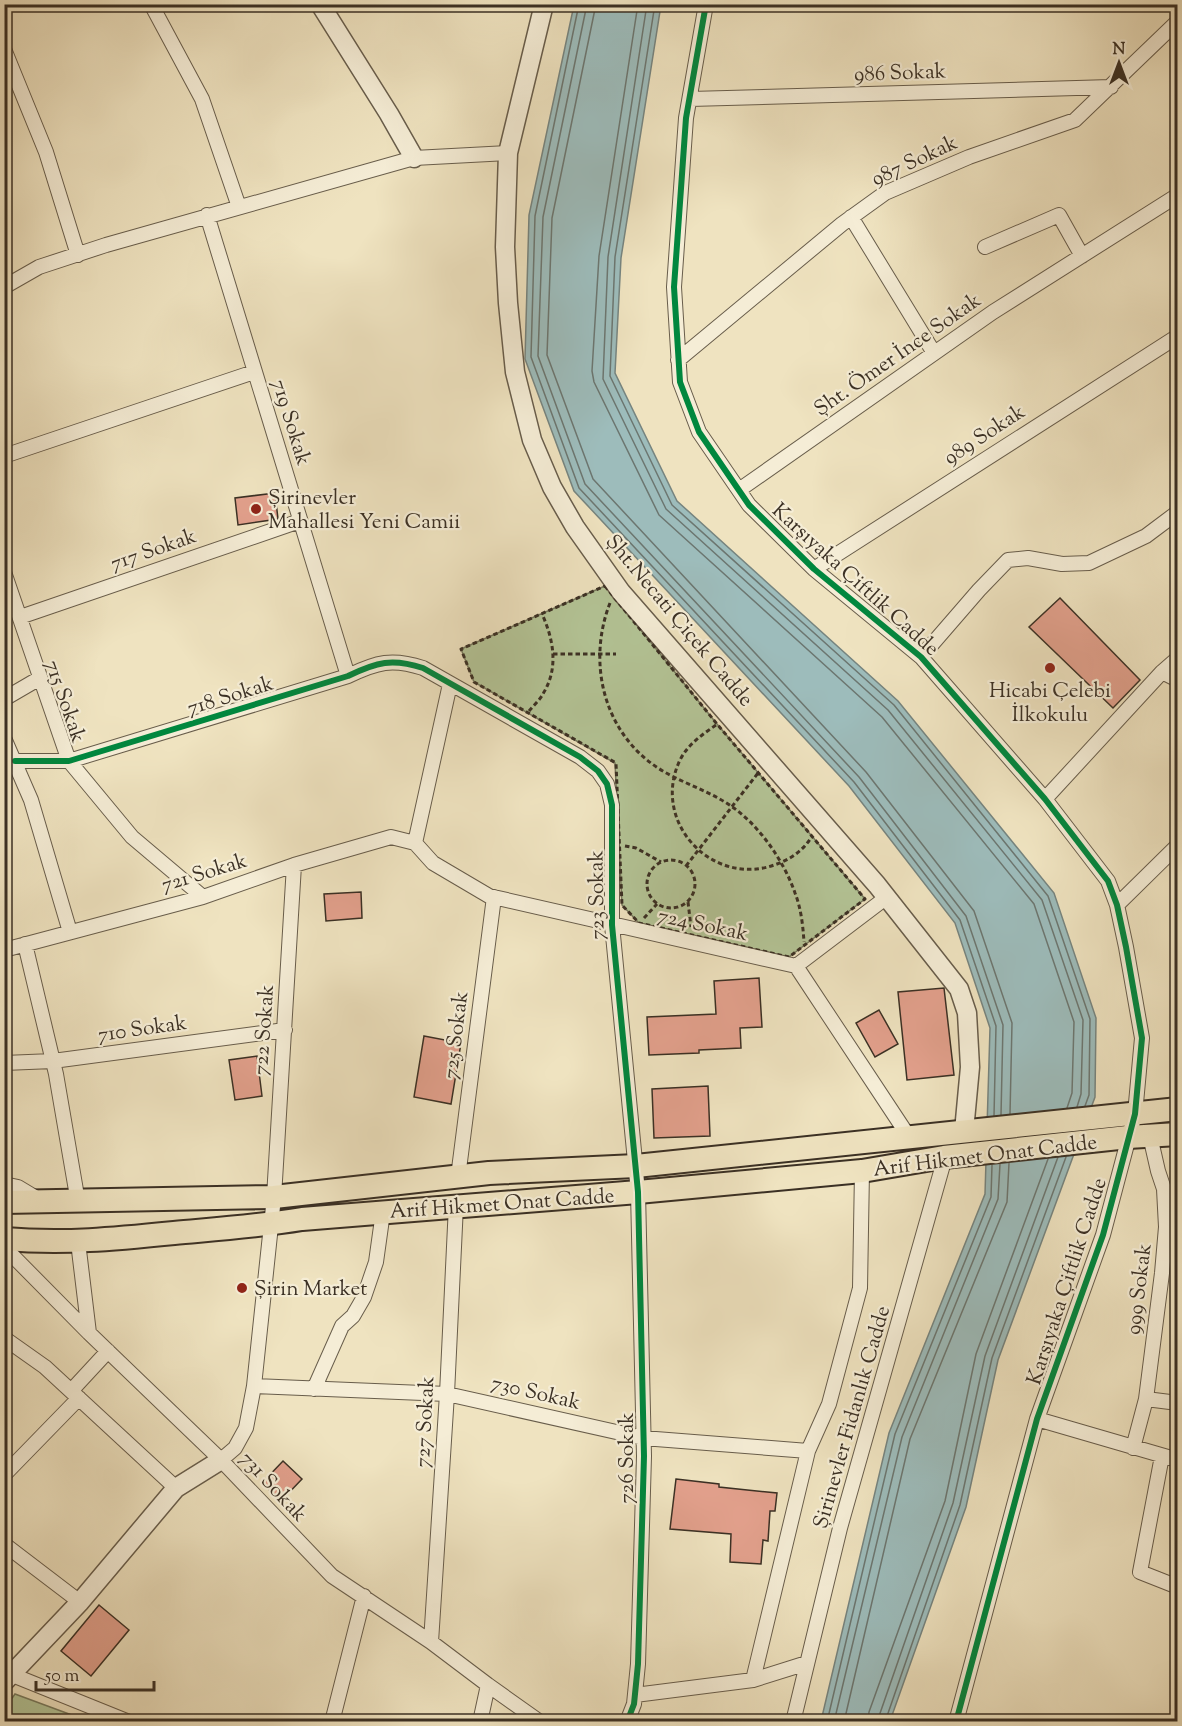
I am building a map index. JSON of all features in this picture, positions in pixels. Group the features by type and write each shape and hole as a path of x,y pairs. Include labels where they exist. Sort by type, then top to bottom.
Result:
{"main road":[{"name":"Arif Hikmet Onat Cadde","path":"4,1202 274,1197 489,1173 636,1166 1178,1109"},
{"name":"Arif Hikmet Onat Cadde","path":"4,1239 78,1242 456,1205 638,1192 862,1170 944,1157 1118,1138 1178,1134"}],"street":[{"path":"151,4 202,99 239,207"},
{"path":"320,4 414,158"},
{"name":"Şht.Necati Çiçek Cadde","path":"544,4 508,153 505,247 515,372 532,440 552,487 575,527 621,591 887,897 959,989 967,1013 972,1130"},
{"name":"Karşıyaka Çiftlik Cadde","path":"706,4 686,118 674,287 680,382 699,432 749,504 814,569 921,657 1045,799 1108,881 1117,905 1142,1038 1136,1114 1118,1138 1103,1235 1037,1419 956,1722"},
{"name":"987 Sokak","path":"678,360 851,217 885,193 969,157 1075,120 1178,21"},
{"path":"4,49 46,152 78,255"},
{"name":"986 Sokak","path":"690,99 1111,87"},
{"path":"4,288 39,267 207,215 414,158 508,153"},
{"name":"Şht. Ömer İnce Sokak","path":"739,490 993,312 1178,195"},
{"name":"719 Sokak","path":"207,215 348,676"},
{"path":"986,247 1059,215 1082,256"},
{"path":"851,217 934,353"},
{"name":"989 Sokak","path":"814,569 1178,336"},
{"path":"4,456 254,372"},
{"path":"921,657 1008,560 1028,558 1062,564 1089,563 1146,536 1178,512"},
{"name":"717 Sokak","path":"20,617 300,521"},
{"name":"715 Sokak","path":"4,572 69,761 132,837 203,897"},
{"path":"1045,799 1162,672 1178,658"},
{"name":"718 Sokak","path":"15,760 69,761 348,676 366,668 403,661 423,668 450,684"},
{"path":"1162,672 1178,680"},
{"path":"4,699 40,678"},
{"path":"415,843 450,684"},
{"name":"723 Sokak","path":"450,684 524,718 598,771 607,784 612,806 615,844 612,925 638,1192"},
{"path":"4,738 31,800 70,932"},
{"name":"721 Sokak","path":"4,950 203,897 294,865 391,837 415,843"},
{"name":"724 Sokak","path":"415,843 433,863 494,897 796,966"},
{"path":"1117,905 1178,844"},
{"name":"722 Sokak","path":"221,1460 235,1448 246,1428 254,1386 269,1224 274,1197 294,865"},
{"name":"725 Sokak","path":"458,1177 494,897"},
{"path":"887,897 796,966 909,1137"},
{"path":"25,944 53,1061 78,1202"},
{"name":"710 Sokak","path":"4,1063 53,1061 285,1030"},
{"name":"Şirinevler Fidanlık Cadde","path":"793,1722 840,1528 922,1245 944,1157 972,1130"},
{"name":"999 Sokak","path":"1133,1448 1146,1399 1166,1227 1164,1189 1150,1136"},
{"path":"753,1680 808,1451 829,1404 860,1288 862,1170"},
{"path":"4,1184 18,1187 42,1202"},
{"name":"726 Sokak","path":"627,1722 634,1704 638,1653 643,1438 638,1192"},
{"name":"727 Sokak","path":"431,1642 447,1394 456,1205"},
{"path":"314,1389 342,1326 353,1316 364,1298 376,1262 383,1212"},
{"path":"78,1242 88,1333"},
{"name":"731 Sokak","path":"4,1246 88,1333 221,1460 332,1576 431,1642 540,1722"},
{"path":"4,1338 45,1367 176,1488"},
{"path":"4,1475 75,1395 108,1351"},
{"name":"730 Sokak","path":"254,1386 447,1394 643,1438 808,1451"},
{"path":"1146,1399 1178,1403"},
{"path":"1037,1419 1178,1460"},
{"path":"1162,1456 1140,1572 1178,1587"},
{"path":"128,1722 7,1676 80,1602 176,1488 221,1460"},
{"path":"4,1544 80,1602"},
{"path":"332,1722 364,1596"},
{"path":"635,1695 753,1680 807,1663"},
{"path":"480,1722 488,1685"}],"path":[{"path":"605,586 717,724 865,899 789,957 639,923 622,905 615,844 615,763 524,718 474,682 461,649 542,614 605,586"},
{"path":"612,595 604,618 600,654 603,688 608,707 617,726 645,759 732,807 762,836 780,863 795,893 804,945"},
{"path":"524,718 545,692 553,668 553,643 542,614"},
{"path":"553,654 616,654"},
{"path":"717,724 696,739 680,760 673,783 674,808 682,830 698,851 717,864 741,870 765,869 788,860 807,845 812,836"},
{"path":"686,866 758,773"},
{"path":"615,844 636,848 661,862 676,861 686,866 694,875 692,897 688,902 673,909 657,904 648,890 647,881 655,867 661,862"},
{"path":"688,902 690,935"},
{"path":"639,923 657,904"}],"green space":[{"path":"605,586 717,724 865,899 789,957 639,923 622,905 615,763 474,682 461,649"},
{"path":"15,1694 88,1721 5,1721 5,1708"}],"water":[{"path":"574,5 661,5 621,258 615,373 677,501 898,701 1054,893 1096,1018 1095,1097 998,1360 966,1507 890,1721 821,1721 889,1433 985,1194 990,1028 955,923 849,786 574,491 525,359 529,215"}],"building":[{"name":"Şirinevler Mahallesi Yeni Camii","path":"275,493 278,519 238,525 235,498"},
{"path":"1060,598 1140,680 1113,708 1029,627"},
{"path":"361,892 362,918 326,921 324,894"},
{"path":"759,978 762,1027 740,1028 741,1048 649,1055 647,1017 716,1014 714,981"},
{"path":"944,988 954,1075 907,1080 898,992"},
{"path":"879,1010 898,1044 875,1057 856,1023"},
{"path":"424,1036 461,1043 451,1104 414,1097"},
{"path":"257,1056 262,1096 235,1100 229,1060"},
{"path":"708,1086 710,1136 654,1138 652,1089"},
{"path":"283,1461 302,1479 281,1501 262,1483"},
{"path":"676,1479 719,1484 719,1487 777,1493 775,1511 770,1511 768,1541 763,1540 761,1564 730,1562 731,1534 670,1529"},
{"path":"99,1605 129,1630 91,1676 61,1651"}],"cycle path":[{"path":"706,4 686,118 674,287 680,382 699,432 749,505 814,569 921,657 1045,799 1108,881 1117,905 1142,1038 1135,1114 1103,1235 1037,1419 956,1722"},
{"path":"15,761 69,761 348,676 368,667 393,662 423,668 580,757 598,771 607,784 612,805 612,925 638,1192 644,1456 638,1664 634,1704 627,1722"}],"place":[{"name":"Şirinevler Mahallesi Yeni Camii","path":"256,509"},
{"name":"Hicabi Çelebi İlkokulu","path":"1050,668"},
{"name":"Şirin Market","path":"242,1288"}]}
